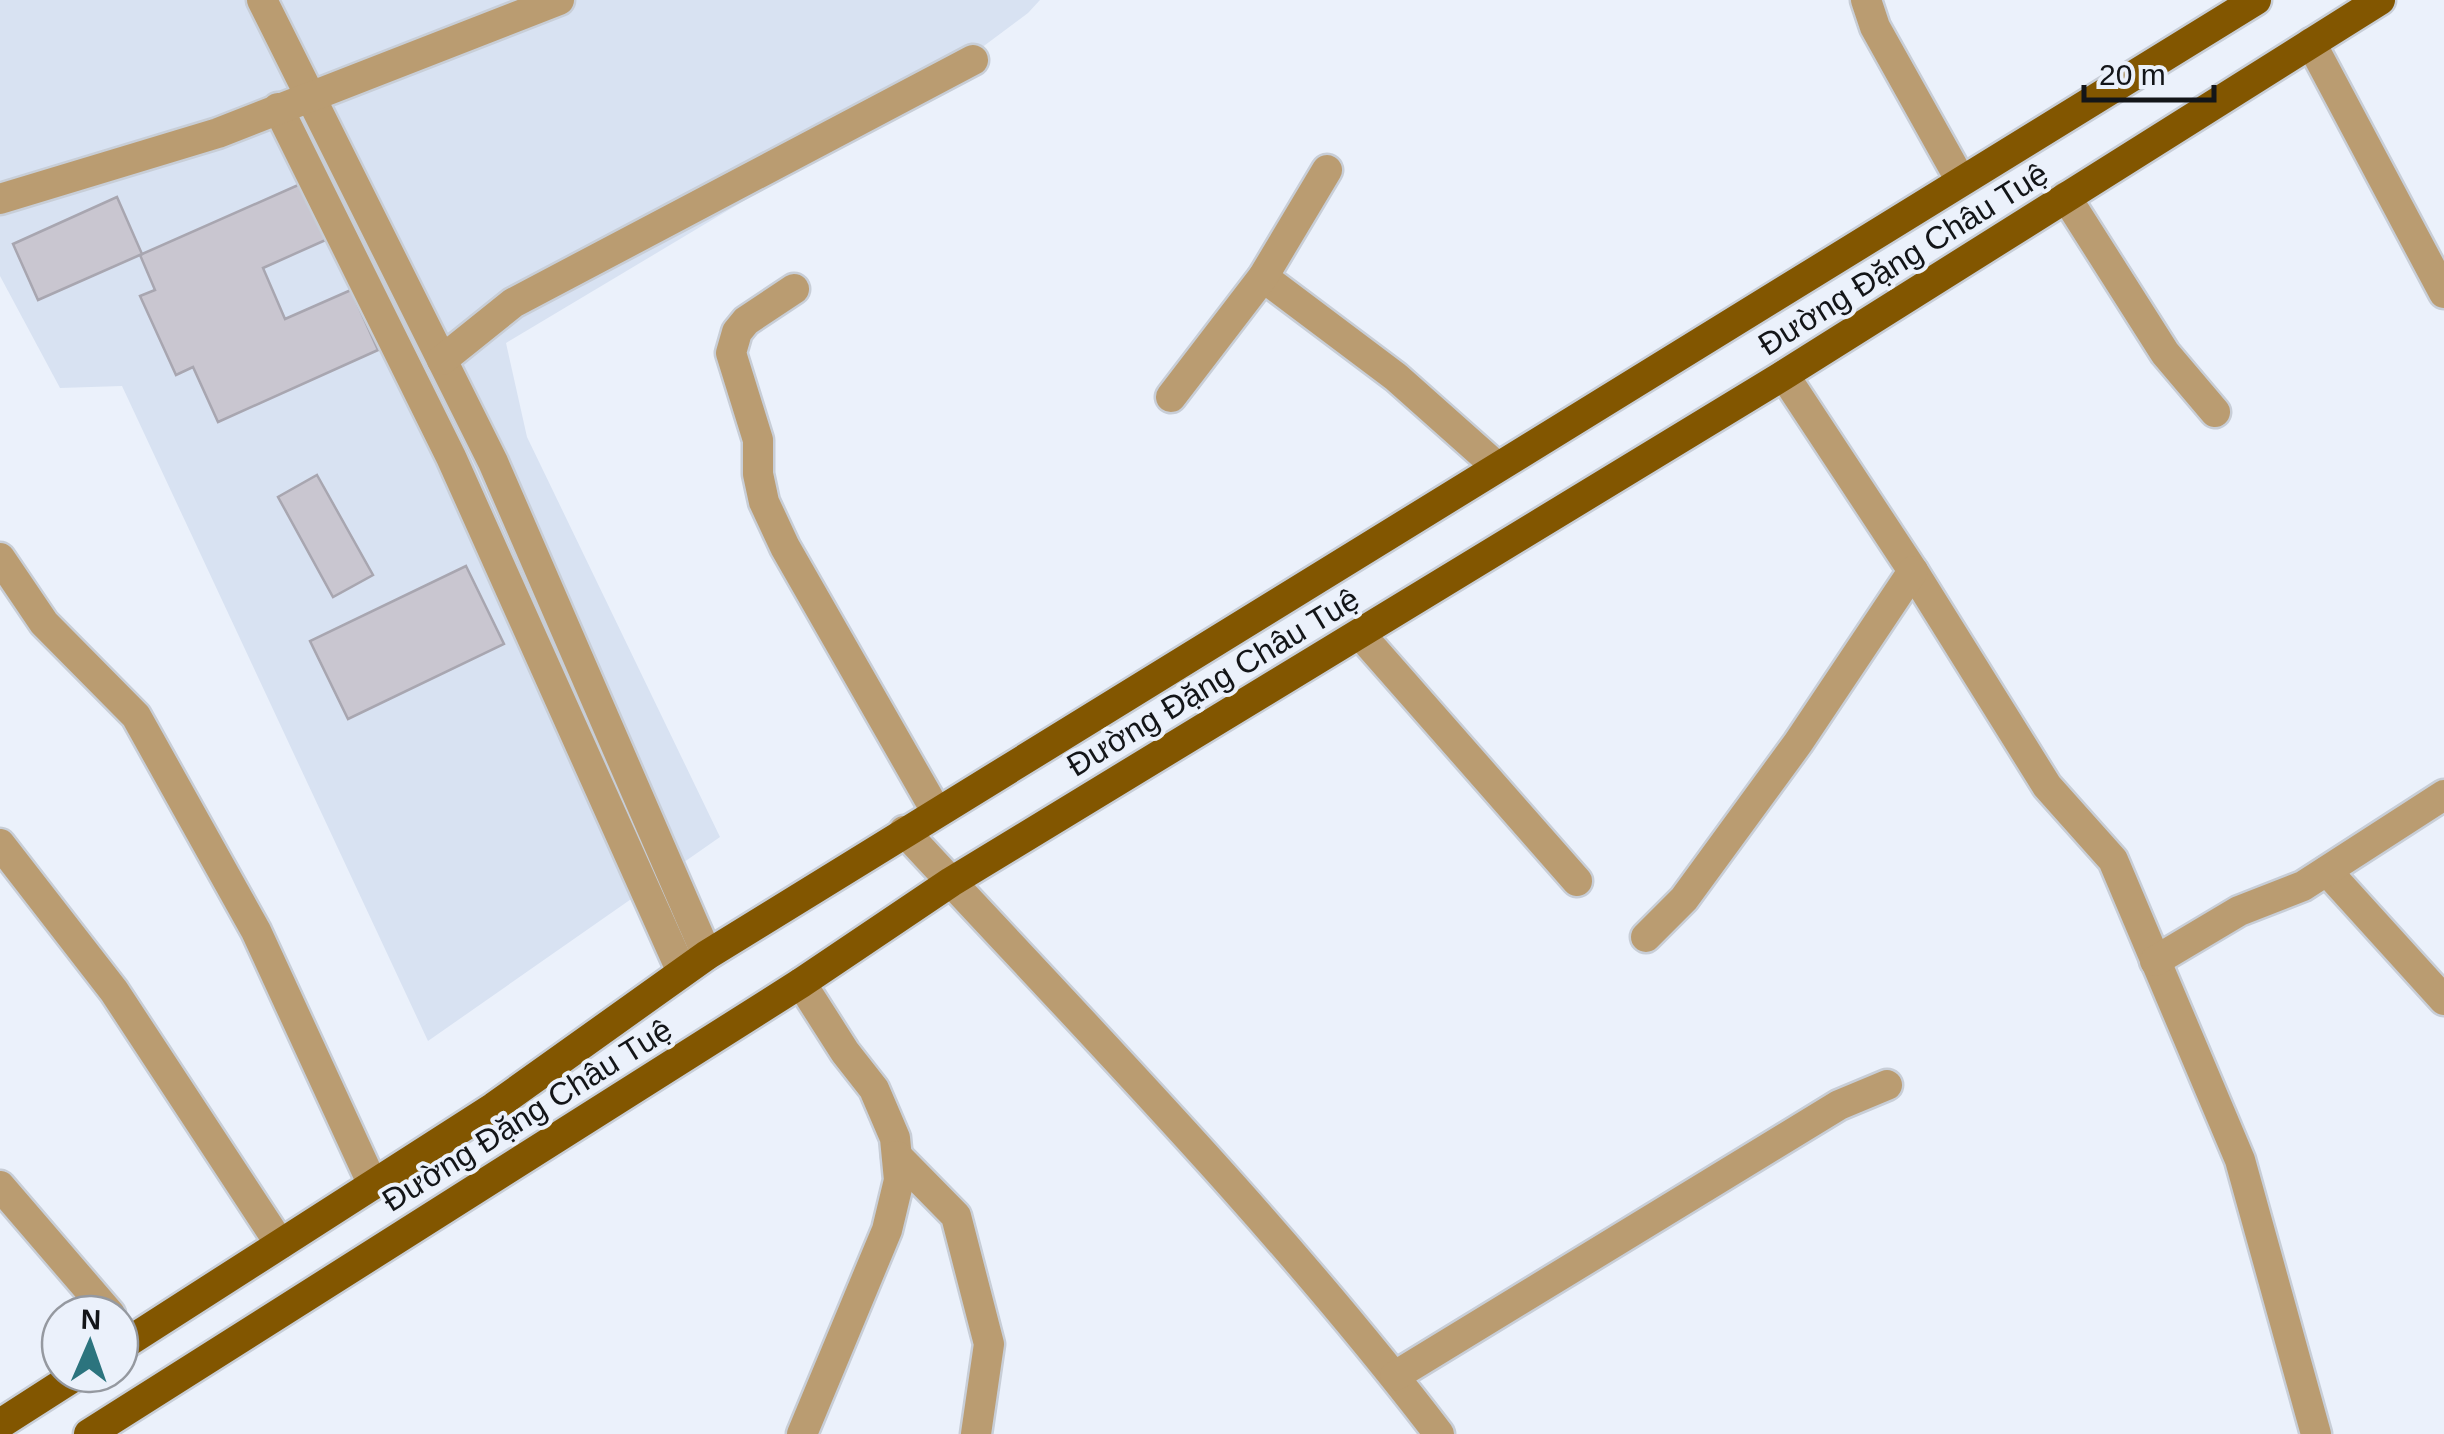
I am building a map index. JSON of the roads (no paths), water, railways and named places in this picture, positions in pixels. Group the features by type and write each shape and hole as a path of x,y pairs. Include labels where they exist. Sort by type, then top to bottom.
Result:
{"main road":[{"name":"Đường Đặng Châu Tuệ","path":"88,1434 123,1424 951,882 1784,375 2380,0"},
{"name":"Đường Đặng Châu Tuệ","path":"140,1327 280,1244 494,1106 694,964 936,810 1960,181 2240,4"},
{"path":"0,1424 47,1394"}],"street":[{"path":"262,0 493,462 694,964"},
{"path":"0,199 218,133 559,0"},
{"path":"1866,0 1875,26 1960,181"},
{"path":"2311,42 2444,292"},
{"path":"442,360 513,302 973,60"},
{"path":"278,108 451,457 694,964"},
{"path":"1170,397 1263,277 1327,170"},
{"path":"2066,197 2165,353 2216,412"},
{"path":"1263,277 1396,377 1496,466"},
{"path":"794,290 746,322 732,344 733,367 758,440 758,474 764,502 936,810"},
{"path":"1784,375 1914,570 2047,786 2113,860 2240,1160 2316,1434"},
{"path":"0,558 44,623 136,716 256,932 373,1184"},
{"path":"1646,937 1684,899 1798,743 1914,570"},
{"path":"1360,634 1576,881"},
{"path":"2155,960 2239,911 2303,886 2444,795"},
{"path":"904,831 1166,1112 1394,1376 1438,1434"},
{"path":"0,844 114,991 280,1244"},
{"path":"2327,871 2444,1000"},
{"path":"800,983 874,1089 895,1138 899,1180 887,1230 802,1434"},
{"path":"1394,1376 1839,1105 1887,1085"},
{"path":"897,1156 956,1216 989,1344 976,1434"},
{"path":"0,1186 93,1294"}]}
